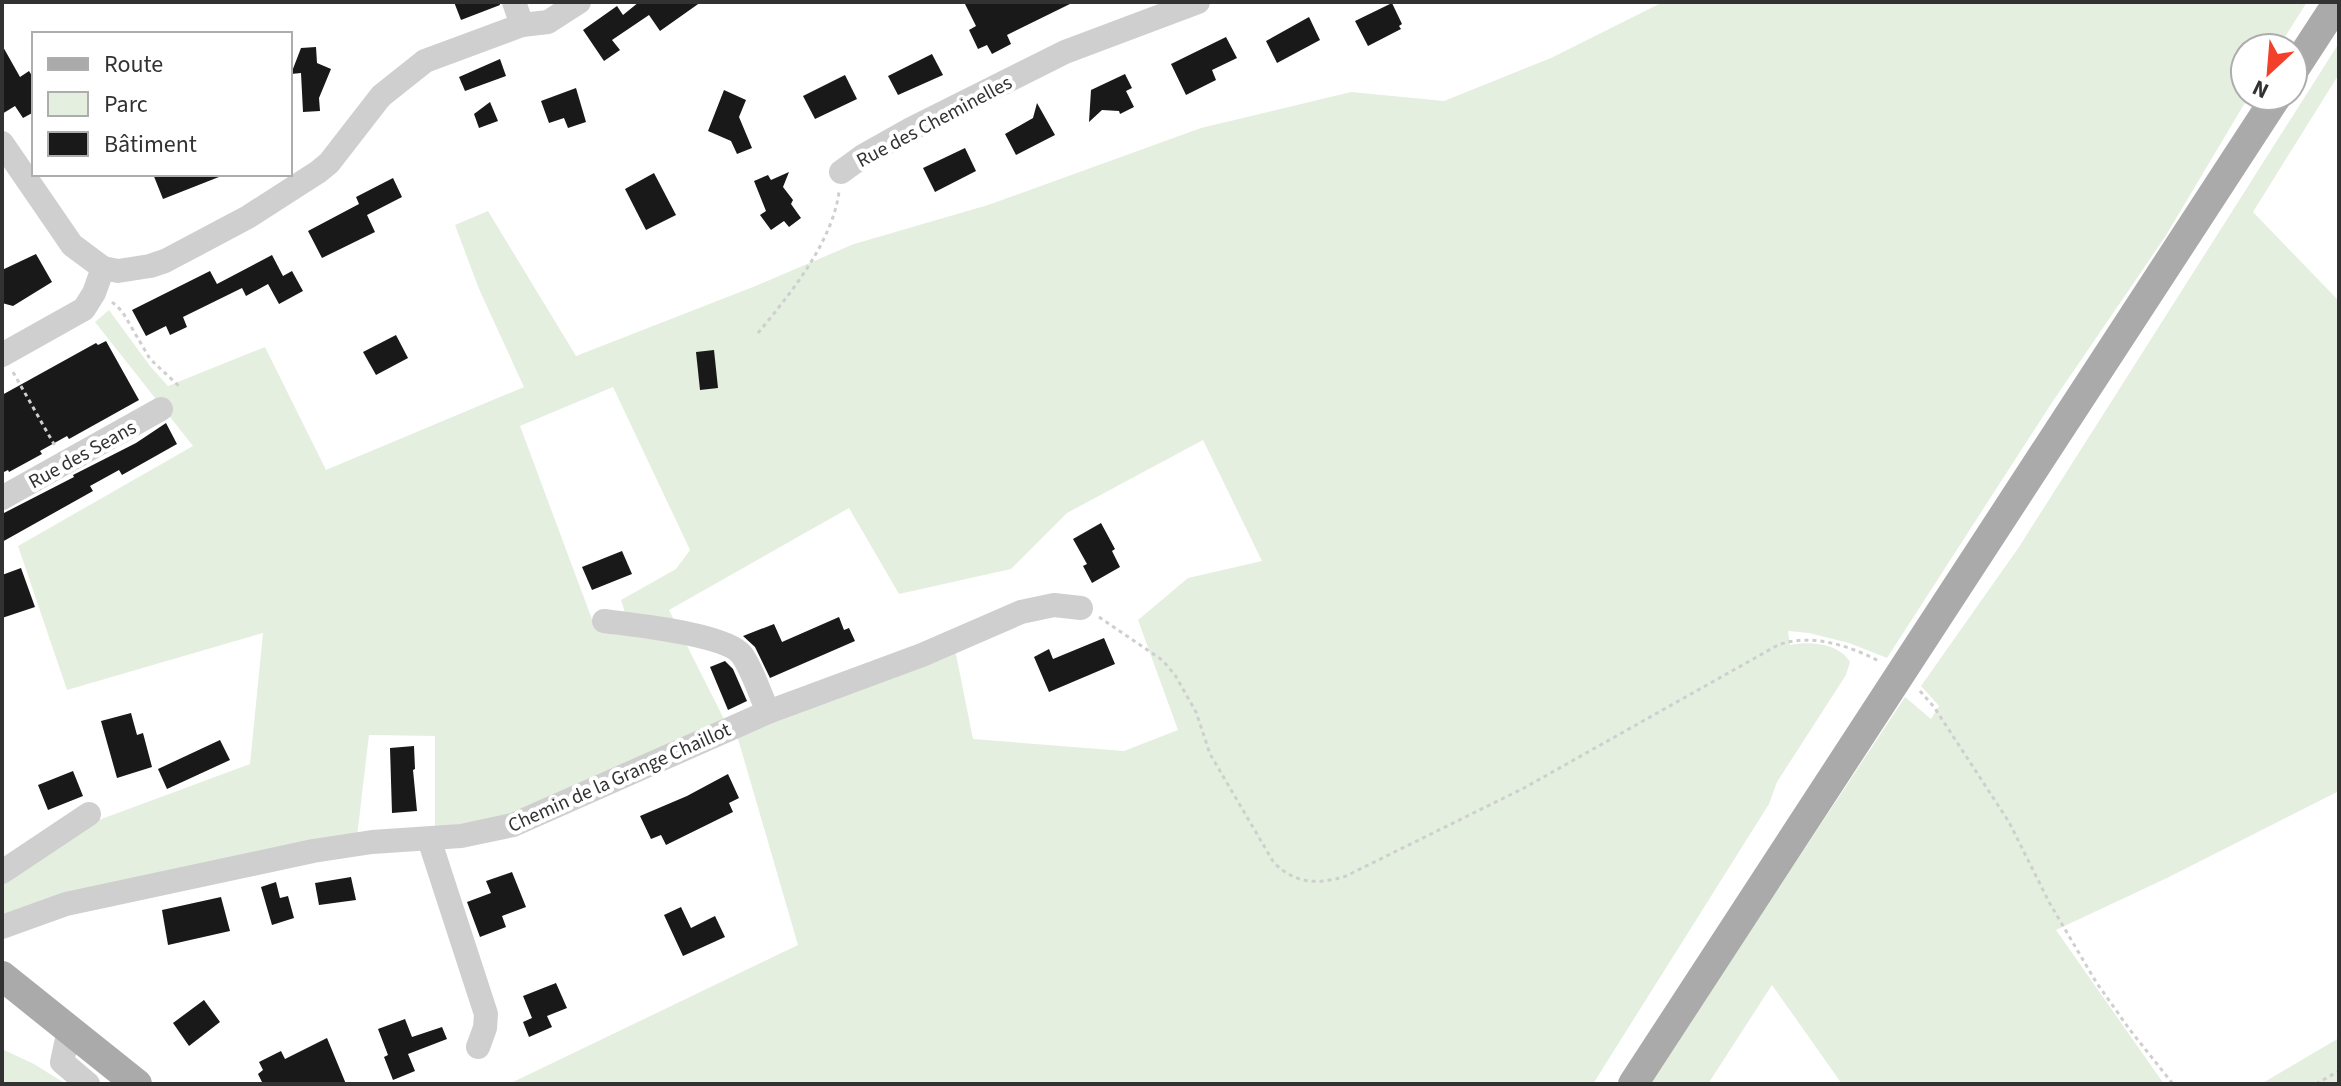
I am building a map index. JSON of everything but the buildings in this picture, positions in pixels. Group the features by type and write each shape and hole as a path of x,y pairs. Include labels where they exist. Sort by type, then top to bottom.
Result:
{"main road":[{"path":"2309,46 2338,2"},
{"path":"1633,1084 2267,112"},
{"path":"2,976 131,1083"}],"street":[{"path":"514,2 522,25"},
{"path":"2,143 72,245 103,268 118,271 150,266 248,217 318,172 329,163 381,96 410,71 441,54 522,25 548,22 579,2"},
{"name":"Rue des Cheminelles","path":"841,172 890,140 1065,52 1198,2"},
{"path":"7,363 84,309 103,268"},
{"name":"Rue des Seans","path":"2,498 161,409"},
{"name":"Chemin de la Grange Chaillot","path":"2,927 66,904 160,883 372,842 492,831 533,818 768,712 922,655 1021,612 1054,605 1081,608"},
{"path":"604,621 673,630 735,648 743,656 768,712"},
{"path":"2,872 89,814"},
{"path":"429,839 486,1014 478,1047"},
{"path":"69,1030 62,1062 88,1084"}],"path":[{"name":"Rue des Cheminelles","path":"758,333 793,291 836,212 841,172"},
{"path":"94,293 122,311 150,359 181,388"},
{"path":"7,363 54,444"},
{"path":"1081,608 1162,660 1175,675 1196,712 1210,754 1274,863 1283,872 1306,882 1320,883 1346,876 1524,788 1778,645 1795,638 1818,640 1870,656 1900,675 1934,707 2009,822 2049,902 2096,982 2173,1084"},
{"path":"2316,1084 2339,1071"}],"green space":[{"path":"1663,2 2307,2 2288,32 2229,32 2229,112 2239,112 2165,237 2051,404 1887,658 1849,643 1788,631 1790,645 1806,643 1839,651 1850,662 1846,675 1593,1084 514,1084 798,945 736,732 955,649 973,739 1124,751 1178,730 1138,620 1188,578 1262,561 1203,440 1067,513 1011,569 899,594 849,508 669,610 727,725 516,815 435,828 435,736 369,735 357,837 2,922 2,880 88,824 250,764 263,633 67,690 18,546 193,446 95,322 109,310 168,386 265,347 326,470 524,387 479,289 455,225 488,211 576,356 854,244 988,205 1201,128 1351,92 1444,101 1551,58","holes":["613,387 690,550 676,569 621,600 630,629 596,630 520,426"]},
{"path":"2339,43 2339,74 2253,212 2339,301 2339,791 2056,930 2164,1084 1842,1084 1772,985 1708,1084 1649,1084 1905,697 1931,719 1939,706 1921,686 2019,547 2295,112 2309,112 2309,90"},
{"path":"2339,1038 2339,1084 2261,1084"},
{"path":"2,1049 34,1064 66,1084 4,1084"}]}
